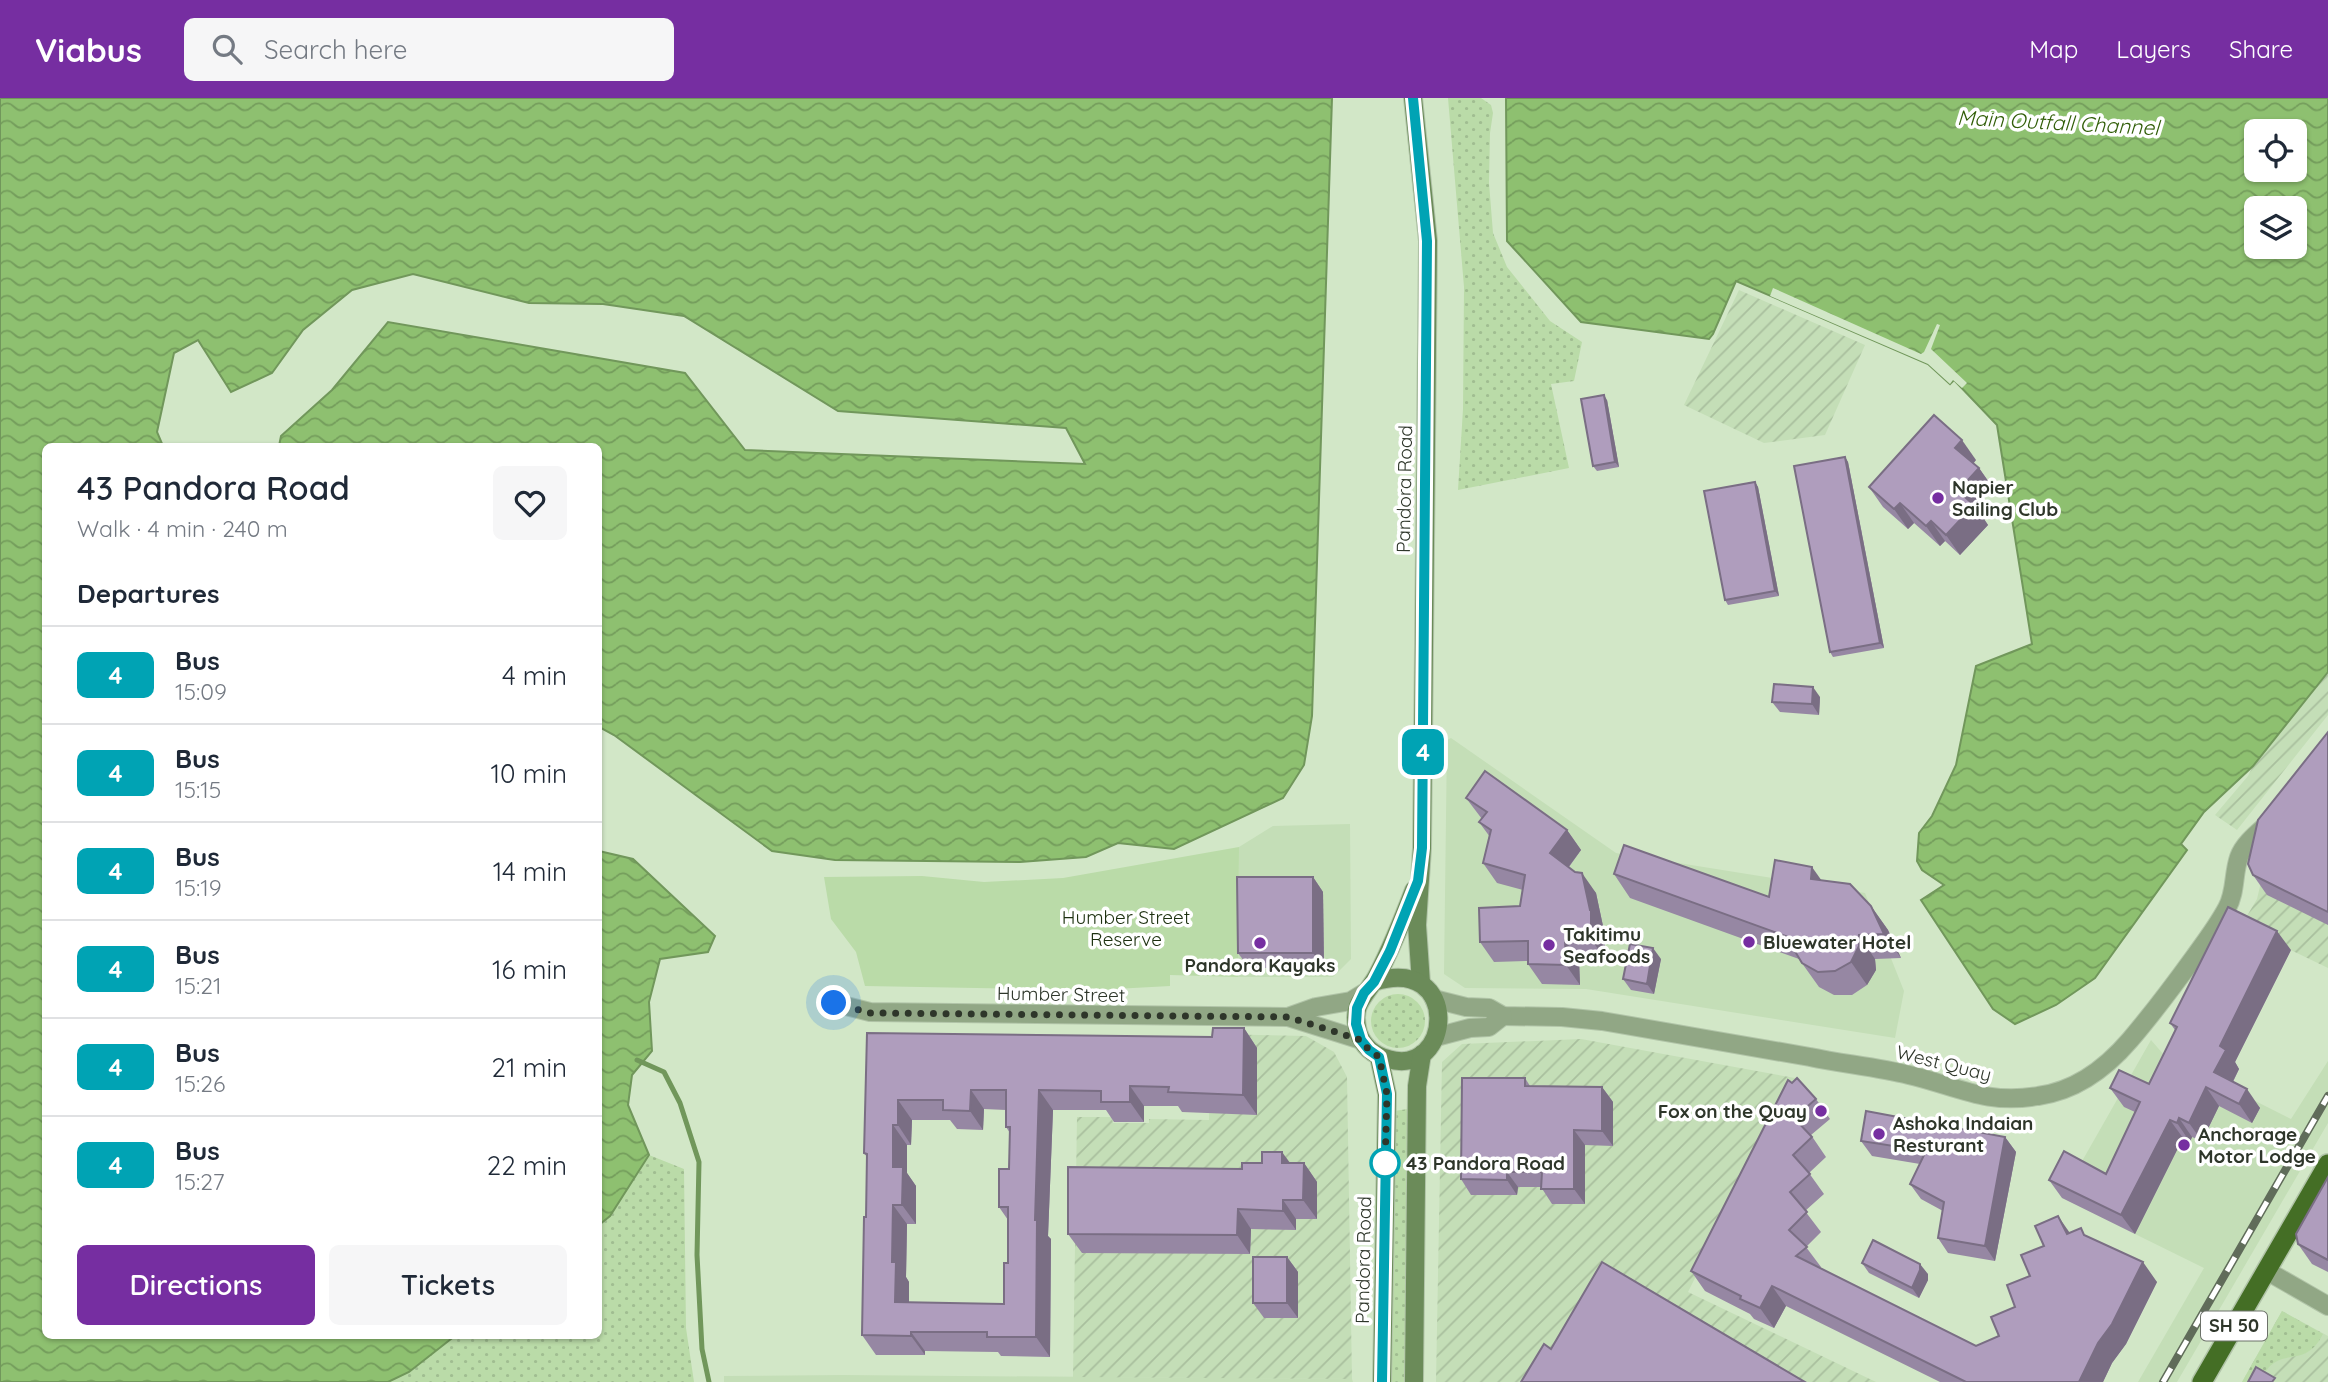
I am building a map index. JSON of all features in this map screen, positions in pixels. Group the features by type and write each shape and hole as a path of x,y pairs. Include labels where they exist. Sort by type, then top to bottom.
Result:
{"highway":[{"name":"SH 50","path":"2202,1382 2328,1164"}],"main road":[{"name":"Pandora Road","path":"1413,98 1427,241 1422,848 1418,881"},
{"path":"1418,881 1421,984"},
{"path":"1369,988 1388,978 1402,978 1421,984 1434,999 1439,1011 1440,1025 1436,1038 1422,1054 1395,1062 1379,1057 1361,1040 1356,1024 1357,1008 1390,951 1418,881"},
{"path":"1414,1382 1417,1086 1422,1054"},
{"name":"Pandora Road","path":"1379,1057 1387,1094 1382,1382"}],"street":[{"name":"West Quay","path":"1434,999 1466,1007 1489,1008 1503,1016 1602,1021 1909,1075 1967,1094 1985,1097 2012,1099 2057,1092 2088,1079 2110,1061 2155,1009 2229,906 2235,890 2239,858 2245,846 2278,811"},
{"name":"Humber Street","path":"1288,1017 1316,1007 1351,1001 1369,988"},
{"name":"Humber Street","path":"834,1003 870,1013 1288,1017 1361,1040"},
{"name":"West Quay","path":"1436,1038 1469,1028 1489,1027 1503,1016"},
{"path":"2267,1271 2328,1306"}],"shaded area":[{"path":"1739,290 1865,345 1825,435 1764,443 1684,405"},
{"path":"2328,672 2328,715 2237,830 2215,815"},
{"path":"1451,738 1616,853 1865,893 1904,991 1895,1038 1586,989 1465,988 1444,974 1447,740"},
{"path":"2328,767 2328,968 2241,926 2257,899 2271,839"},
{"path":"1350,824 1351,959 1333,977 1238,977 1239,847 1273,826"},
{"path":"1211,1034 1306,1036 1334,1052 1347,1077 1352,1379 1073,1377 1077,1117 1112,1117 1113,1123 1149,1123 1149,1119 1209,1120"},
{"path":"1581,1039 1795,1078 1688,1292 1876,1382 1436,1382 1442,1062 1462,1044"},
{"name":"Anchorage Motor Lodge","path":"2151,1040 2164,1055 2291,1119 2328,1061 2328,1123 2177,1382 2138,1382 2204,1268 2135,1234 2077,1170"},
{"path":"2282,1311 2328,1336 2328,1382 2242,1382"},
{"path":"724,1376 1352,1379 1353,1382 724,1382"}],"green space":[{"path":"1448,98 1481,98 1491,105 1493,113 1489,183 1493,233 1507,267 1550,321 1582,342 1574,381 1551,384 1569,468 1458,490 1463,409 1464,287"},
{"name":"Humber Street Reserve","path":"1239,847 1238,977 1170,975 1170,986 1096,990 865,986 856,952 831,919 824,877 922,876 984,882 1063,878"},
{"path":"1398,994 1417,1002 1425,1021 1417,1040 1398,1048 1379,1040 1371,1021 1379,1002"},
{"path":"1408,1109 1405,1382 1391,1382 1394,1111"},
{"path":"649,1155 684,1169 686,1328 694,1382 388,1382 409,1372 451,1339 602,1339 602,1223 610,1216"},
{"path":"2282,1311 2323,1334 2310,1351 2283,1359 2269,1367 2260,1382 2242,1382"}],"water":[{"path":"0,98 1332,98 1312,716 1304,765 1283,798 1174,849 1118,843 1086,857 1020,862 835,860 772,851 602,729 602,443 280,443 281,436 332,390 388,322 685,373 745,450 1085,464 1066,428 838,411 684,316 603,304 529,303 413,274 352,290 303,330 272,373 231,392 198,340 174,353 157,432 162,443 42,443 42,1339 451,1339 409,1372 388,1382 0,1382"},
{"name":"Main Outfall Channel","path":"1506,98 2328,98 2328,672 2253,766 2204,812 2181,844 2187,850 2095,978 2056,1005 2015,1024 1993,1009 1921,900 1944,885 1922,870 1917,861 1919,833 1932,816 1956,765 1976,666 2032,644 1997,425 1954,380 1950,384 1928,364 1736,281 1709,339 1581,322 1507,241"},
{"path":"602,852 633,859 715,936 708,952 660,959 649,1002 652,1051 632,1075 628,1105 649,1155 610,1216 602,1223"}],"pier":[{"path":"1773,288 1921,354 1937,324 1940,325 1931,349 1967,383 1962,388 1953,380 1950,384 1928,364 1770,296"}],"building":[{"path":"1604,395 1615,462 1593,466 1581,399"},
{"name":"Napier Sailing Club","path":"1934,415 1962,440 1955,448 1979,468 1958,491 1974,505 1946,535 1931,521 1926,526 1900,503 1894,509 1869,487"},
{"path":"1845,457 1880,643 1830,652 1794,466"},
{"path":"1755,482 1775,591 1725,600 1704,491"},
{"path":"1774,684 1813,687 1812,704 1772,702"},
{"path":"2328,732 2328,912 2253,875 2248,864 2258,820"},
{"path":"1485,771 1567,830 1550,853 1575,872 1582,873 1591,910 1591,939 1565,940 1566,965 1528,964 1528,941 1480,942 1479,908 1520,906 1525,875 1483,863 1491,830 1479,822 1487,812 1466,798"},
{"path":"1624,845 1769,897 1775,860 1812,867 1811,879 1850,884 1871,906 1884,934 1859,935 1859,946 1851,962 1835,971 1818,972 1802,963 1793,948 1791,938 1614,874"},
{"path":"1237,877 1313,877 1313,953 1238,953"},
{"path":"2228,907 2277,931 2220,1046 2226,1050 2214,1072 2247,1089 2239,1104 2206,1087 2189,1123 2179,1118 2177,1123 2170,1120 2121,1215 2049,1180 2064,1151 2106,1174 2140,1102 2110,1088 2119,1070 2149,1084 2177,1027 2170,1023"},
{"path":"1630,944 1653,948 1647,984 1623,979"},
{"path":"1213,1028 1244,1028 1243,1095 1168,1092 1169,1087 1130,1086 1130,1102 1101,1102 1101,1091 1039,1090 1035,1220 1036,1337 987,1337 987,1332 911,1332 911,1336 862,1335 867,1033 1212,1037","holes":["971,1090 1006,1090 1006,1127 1010,1127 1009,1169 999,1169 999,1207 1008,1207 1008,1263 1004,1263 1004,1304 895,1302 896,1262 892,1262 893,1205 902,1205 903,1167 893,1167 893,1125 898,1125 898,1100 943,1100 943,1110 970,1111"]},
{"path":"1462,1078 1525,1078 1525,1086 1602,1087 1602,1131 1574,1130 1574,1189 1541,1189 1542,1172 1507,1172 1507,1180 1461,1179"},
{"path":"1797,1078 1816,1099 1794,1118 1812,1137 1793,1155 1810,1174 1790,1192 1807,1212 1789,1230 1807,1247 1796,1256 1976,1346 1999,1336 1991,1317 2015,1307 2007,1285 2030,1276 2021,1255 2044,1246 2035,1226 2058,1216 2067,1234 2081,1228 2084,1235 2143,1262 2079,1382 1966,1382 1772,1286 1760,1308 1691,1271 1788,1080 1792,1083"},
{"path":"1866,1111 2005,1137 1985,1246 1938,1238 1944,1202 1910,1184 1926,1151 1861,1141"},
{"path":"1262,1152 1282,1152 1282,1163 1304,1163 1303,1200 1283,1200 1283,1211 1238,1209 1237,1235 1068,1234 1068,1167 1242,1169 1242,1163 1262,1163"},
{"path":"2328,1177 2328,1260 2298,1244 2296,1234"},
{"path":"1873,1240 1920,1264 1912,1288 1862,1263"},
{"path":"1253,1257 1287,1257 1287,1303 1253,1303"},
{"path":"1602,1262 1805,1382 1521,1382 1544,1344 1551,1349"},
{"path":"2256,1367 2275,1378 2272,1382 2248,1382"}],"waterway":[{"path":"637,1060 664,1072 680,1103 699,1162 697,1255 702,1349 709,1382"}],"railway":[{"path":"2163,1382 2328,1096"}],"bus line":[{"name":"4","path":"1382,1382 1387,1094 1379,1057 1361,1040 1356,1024 1357,1008 1387,957 1418,881 1422,848 1427,241 1413,98"}],"place":[{"name":"Napier Sailing Club","path":"1938,498"},
{"name":"Bluewater Hotel","path":"1749,942"},
{"name":"Pandora Kayaks","path":"1260,943"},
{"name":"Takitimu Seafoods","path":"1549,945"},
{"name":"Fox on the Quay","path":"1821,1111"},
{"name":"Ashoka Indaian Resturant","path":"1879,1134"},
{"name":"Anchorage Motor Lodge","path":"2184,1145"},
{"name":"43 Pandora Road","path":"1385,1163"}],"route":[{"path":"834,1003 870,1013 1288,1017 1361,1040 1379,1057 1387,1094 1385,1168 1385,1163"}]}
